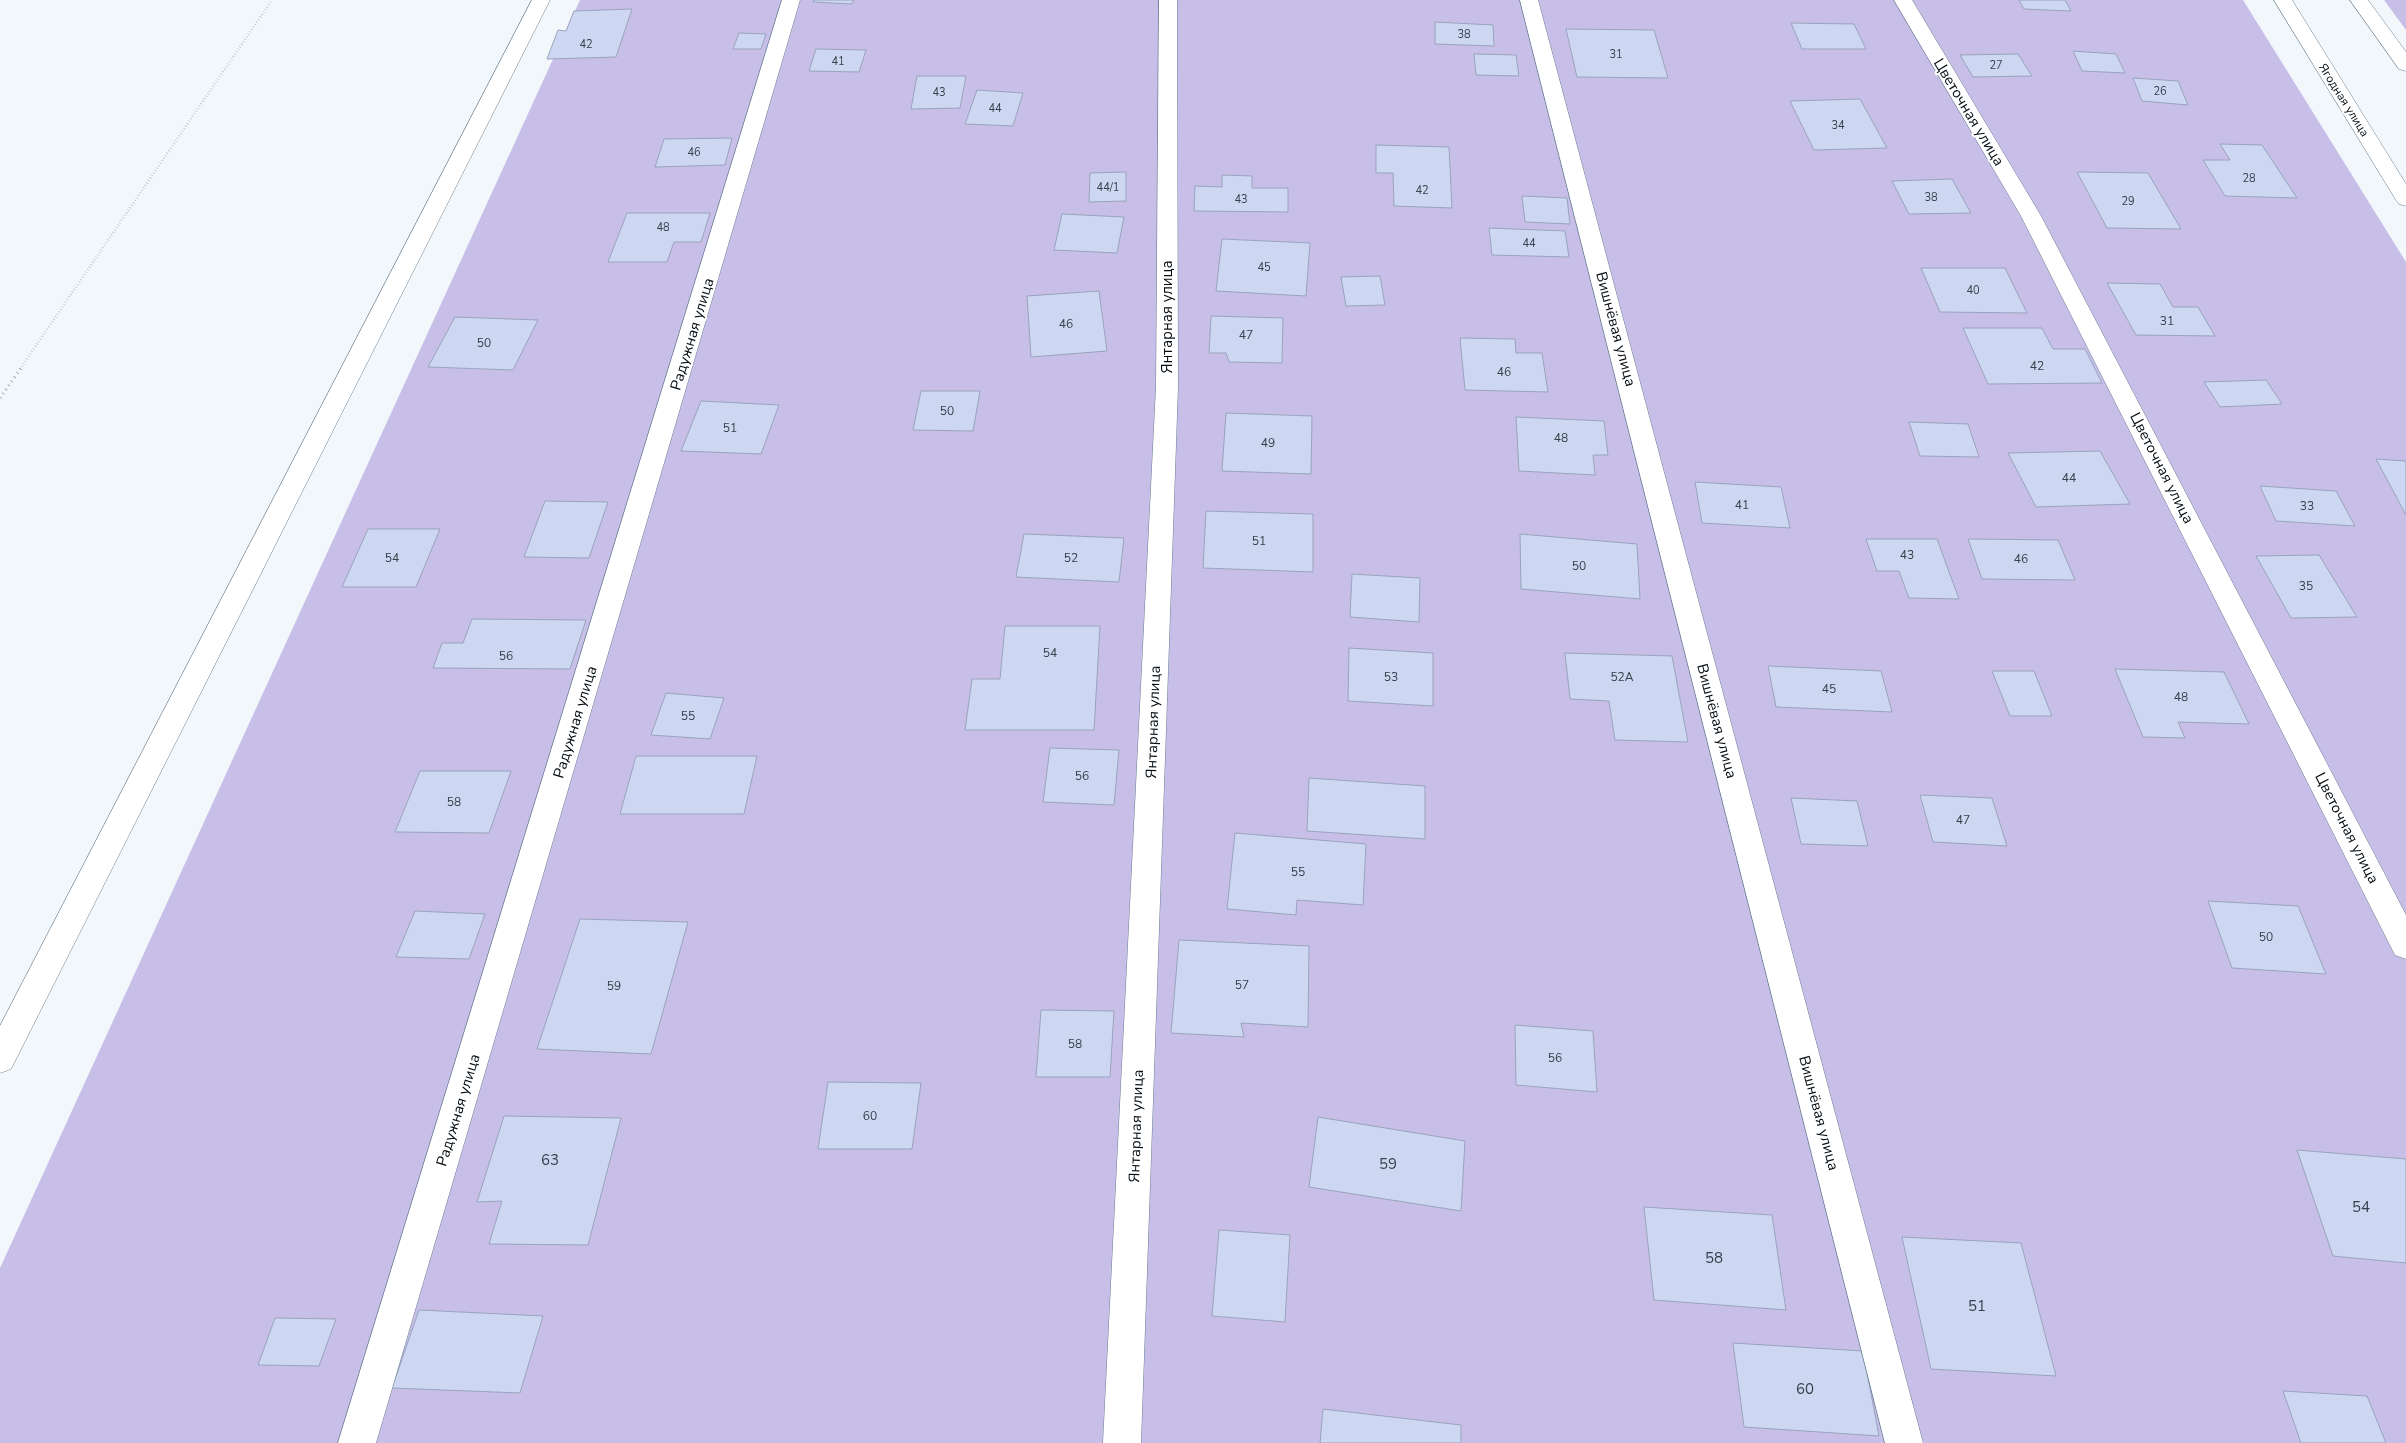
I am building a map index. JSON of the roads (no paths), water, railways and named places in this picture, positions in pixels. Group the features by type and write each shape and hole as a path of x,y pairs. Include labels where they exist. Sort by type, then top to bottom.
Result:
{"street":[{"path":"0,1058 541,0"},
{"name":"Радужная улица","path":"357,1443 791,0"},
{"name":"Янтарная улица","path":"1122,1443 1167,388 1168,0"},
{"name":"Вишнёвая улица","path":"1529,0 1904,1443"},
{"name":"Цветочная улица","path":"1903,0 2031,216 2406,945"},
{"name":"Ягодная улица","path":"2283,0 2406,200"},
{"path":"2359,0 2406,66"}]}
